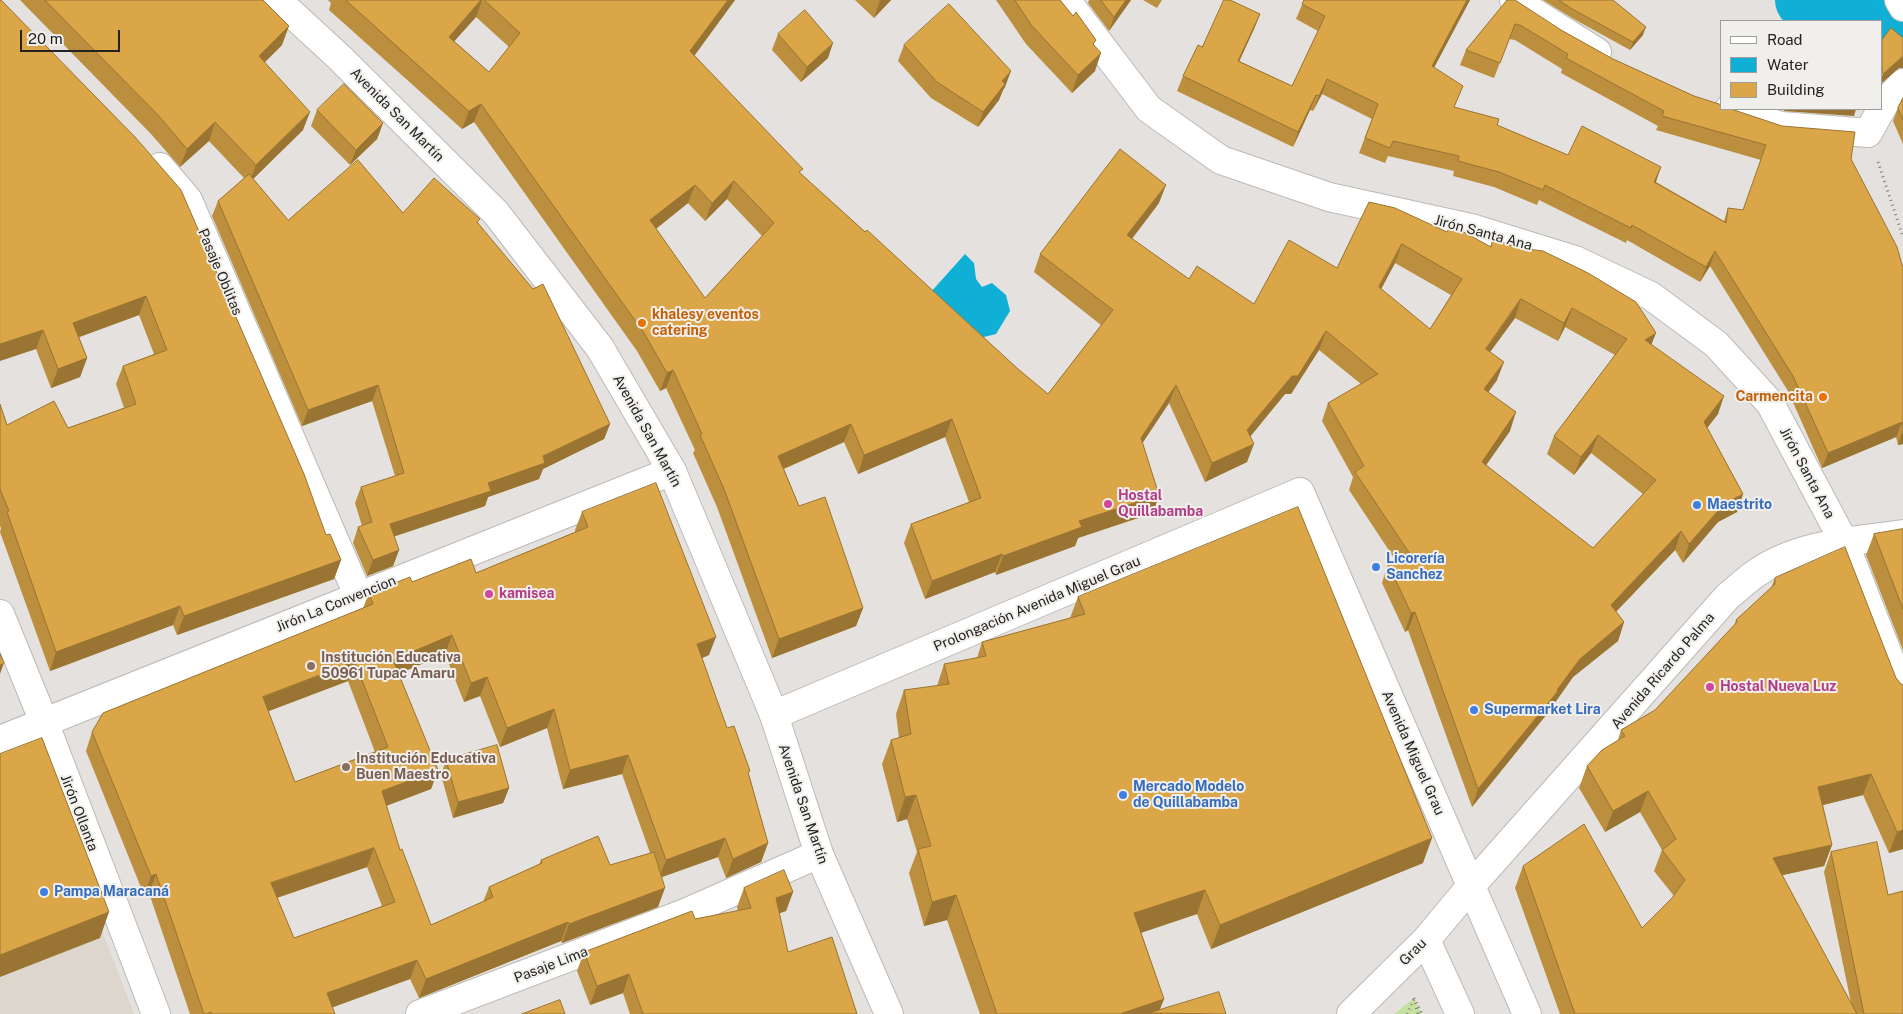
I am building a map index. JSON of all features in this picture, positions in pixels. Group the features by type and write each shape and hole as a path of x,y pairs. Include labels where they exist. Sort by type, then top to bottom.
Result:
{"street":[{"name":"Avenida San Martín","path":"277,0 339,57 496,213 600,348 672,471 774,715 819,854 889,1014"},
{"name":"Jirón Santa Ana","path":"1066,0 1149,109 1221,160 1329,197 1475,229 1575,260 1651,296 1716,344 1770,403 1844,542 1903,692"},
{"path":"1514,0 1597,52 1622,64"},
{"path":"1898,0 1903,7"},
{"path":"1883,106 1903,83"},
{"path":"1734,110 1781,126 1868,134 1881,110"},
{"name":"Pasaje Oblitas","path":"146,152 188,200 358,595"},
{"name":"Jirón La Convencion","path":"0,740 358,595 672,471"},
{"name":"Prolongación Avenida Miguel Grau","path":"774,715 1300,492"},
{"name":"Avenida Miguel Grau","path":"1300,492 1527,1014"},
{"name":"Avenida Ricardo Palma","path":"1471,886 1728,596 1756,573 1798,552 1844,542 1903,534"},
{"name":"Jirón Ollanta","path":"0,614 44,722 156,1014"},
{"name":"Pasaje Lima","path":"420,1014 685,913 819,854"},
{"name":"Grau","path":"1351,1014 1426,940 1471,886"},
{"path":"1426,940 1460,1014"}],"path":[{"path":"1868,134 1903,237"},
{"path":"1407,1014 1414,998"},
{"path":"1414,998 1418,1014"},
{"path":"1414,998 1422,1014"}],"shaded area":[{"name":"Pampa Maracaná","path":"35,755 134,1014 0,1014 0,770"}],"green space":[{"path":"1414,998 1422,1014 1394,1014"}],"water":[{"path":"965,254 974,263 976,279 982,287 992,283 1006,295 1010,311 996,334 980,338 930,293"}],"building":[{"path":"0,0 135,137 181,190 304,474 326,535 330,534 341,560 184,616 180,606 56,652 0,489 0,404 7,425 54,401 68,428 136,404 123,366 167,350 146,296 73,323 87,358 58,369 43,330 0,344"},
{"path":"45,0 263,0 289,26 259,56 310,112 256,165 215,122 187,149 158,115"},
{"path":"346,0 481,0 449,37 489,72 520,33 484,0 728,0 690,51 803,169 799,172 865,232 867,230 1018,369 1048,394 1113,310 1040,254 1120,149 1166,185 1127,235 1189,279 1197,266 1254,304 1289,240 1337,268 1369,202 1395,208 1447,232 1451,225 1491,247 1493,239 1519,248 1543,251 1588,273 1636,302 1656,333 1645,340 1724,396 1704,422 1743,494 1724,504 1689,544 1681,531 1611,605 1624,622 1580,659 1558,691 1478,789 1415,612 1411,613 1388,564 1410,554 1355,472 1364,466 1328,403 1378,374 1326,331 1298,376 1292,376 1247,430 1254,444 1212,463 1176,385 1141,438 1159,495 1079,521 1082,527 1003,556 1002,554 932,581 911,524 981,498 952,419 864,455 851,424 778,456 799,506 825,497 863,608 779,639 724,489 673,370 667,373 644,333 481,104 469,111","holes":["734,181 774,223 705,298 650,220 695,185 712,203","1402,244 1462,279 1430,329 1379,287","1521,299 1564,323 1572,308 1627,339 1554,436 1581,457 1598,435 1656,480 1593,548 1482,462 1516,412 1484,389 1504,362 1486,349"]},
{"path":"1015,0 1060,0 1073,16 1076,12 1096,40 1093,44 1101,53 1078,75 1032,26"},
{"path":"1101,0 1126,0 1114,17"},
{"path":"1224,0 1230,0 1260,14 1238,61 1292,86 1325,16 1302,4 1304,0 1467,0 1432,66 1463,86 1454,107 1499,119 1497,125 1568,155 1582,126 1661,167 1654,182 1726,223 1728,208 1743,210 1766,145 1662,116 1664,111 1566,58 1568,54 1520,25 1515,24 1500,63 1466,50 1507,0 1515,0 1561,30 1613,59 1694,96 1720,104 1720,110 1734,110 1782,126 1855,132 1851,159 1897,247 1903,268 1903,429 1902,422 1828,453 1793,376 1715,251 1706,267 1632,225 1631,228 1545,185 1543,190 1499,172 1458,161 1459,156 1393,141 1390,148 1365,138 1378,104 1327,79 1319,96 1316,95 1298,132 1183,76 1198,45 1202,47"},
{"path":"1559,0 1613,0 1646,27 1633,42"},
{"path":"949,4 1011,71 1002,81 1005,84 983,112 937,82 904,45"},
{"path":"805,10 833,43 807,67 778,34"},
{"path":"1891,28 1903,38 1903,56 1883,74 1883,39"},
{"path":"344,84 383,123 356,150 317,110"},
{"path":"1903,98 1903,120 1898,108"},
{"path":"358,160 403,213 434,178 480,219 477,222 533,289 543,284 610,424 543,456 545,463 488,483 491,491 390,524 399,550 373,560 358,527 372,522 361,487 404,473 378,385 308,410 218,201 249,174 288,220"},
{"path":"656,483 716,637 697,644 727,728 734,726 750,771 748,772 768,843 733,859 725,838 666,860 628,755 570,770 554,709 507,728 487,677 471,683 452,635 393,660 438,770 382,791 400,850 402,849 431,925 493,897 489,887 542,863 541,860 598,836 610,865 654,852 665,888 569,924 568,922 426,979 417,960 327,993 335,1014 211,1014 211,1012 204,1014 156,874 151,876 92,732 103,713 373,604 369,593 410,577 412,582 471,559 476,573 588,527 582,512","holes":["355,662 388,747 295,782 263,697","374,848 395,902 294,938 271,883"]},
{"name":"Mercado Modelo de Quillabamba","path":"1298,507 1432,838 1220,925 1205,890 1134,913 1164,999 1120,1014 997,1014 956,895 932,902 918,849 931,846 916,795 905,797 891,740 911,734 904,690 949,684 944,664 986,656 982,642 1085,614 1078,597"},
{"path":"1903,529 1903,609 1874,534"},
{"path":"1845,547 1896,678 1903,685 1903,830 1897,832 1871,774 1818,787 1832,845 1773,858 1857,1014 1575,1014 1523,866 1584,824 1642,928 1672,898 1685,880 1662,850 1676,839 1648,791 1613,811 1587,766 1602,750 1625,736 1621,730 1655,710 1737,622 1736,620 1775,584 1775,578"},
{"path":"0,654 4,663 0,665"},
{"path":"42,738 109,912 0,955 0,754"},
{"path":"497,745 509,788 458,802 446,760"},
{"path":"1877,842 1888,895 1903,891 1903,1014 1864,1014 1831,852"},
{"path":"784,870 793,892 776,898 788,952 832,937 857,1014 643,1014 629,974 597,986 584,952 692,911 695,919 751,908 744,888"},
{"path":"1219,992 1226,1014 1149,1013"},
{"path":"560,1000 565,1014 522,1014"}],"waterway":[{"path":"1805,0 1854,20"},
{"path":"1883,31 1903,21"}],"place":[{"name":"khalesy eventos catering","path":"642,323"},
{"name":"Carmencita","path":"1823,397"},
{"name":"Hostal Quillabamba","path":"1108,504"},
{"name":"Maestrito","path":"1697,505"},
{"name":"Licorería Sanchez","path":"1376,567"},
{"name":"kamisea","path":"489,594"},
{"name":"Institución Educativa 50961 Tupac Amaru","path":"311,666"},
{"name":"Hostal Nueva Luz","path":"1710,687"},
{"name":"Supermarket Lira","path":"1474,710"},
{"name":"Institución Educativa Buen Maestro","path":"346,767"},
{"name":"Mercado Modelo de Quillabamba","path":"1123,795"},
{"name":"Pampa Maracaná","path":"44,892"}]}
